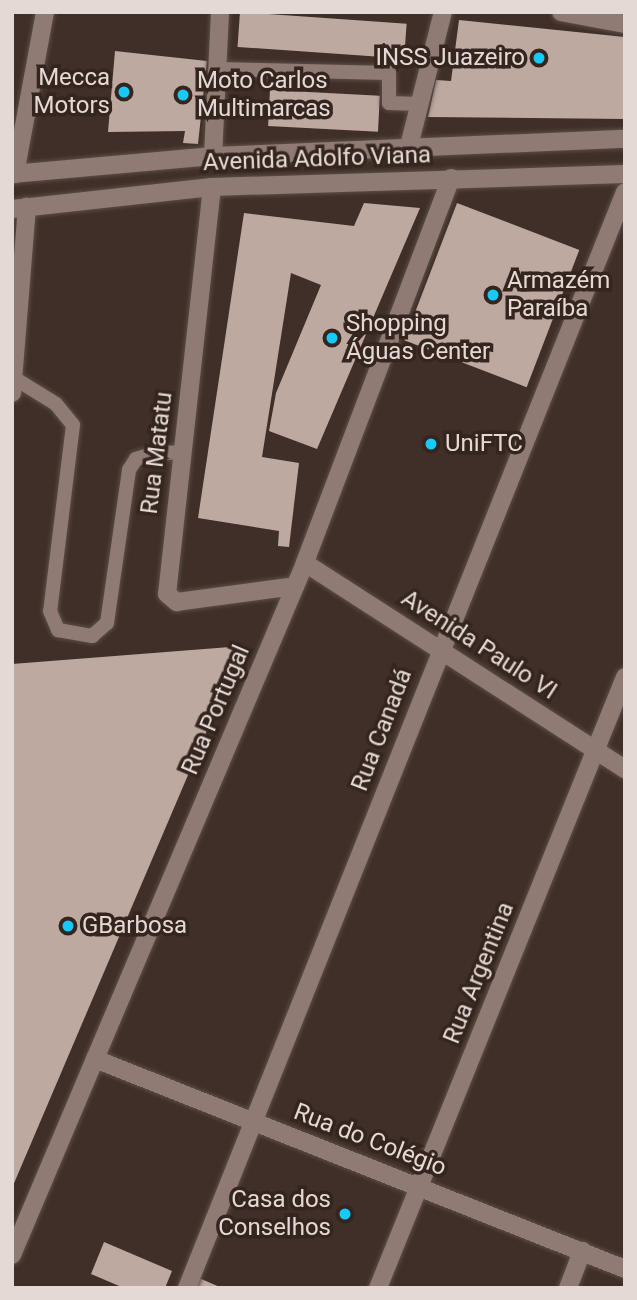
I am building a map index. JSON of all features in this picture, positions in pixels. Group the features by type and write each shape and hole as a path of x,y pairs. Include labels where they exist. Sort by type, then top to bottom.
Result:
{"street":[{"path":"14,174 45,12"},
{"path":"212,156 220,12"},
{"path":"409,146 443,12"},
{"path":"561,12 625,24"},
{"name":"Avenida Adolfo Viana","path":"14,174 212,156 625,139"},
{"name":"Avenida Adolfo Viana","path":"20,208 212,187 625,174"},
{"name":"Rua Portugal","path":"12,1255 305,563 452,178"},
{"name":"Rua Matatu","path":"212,187 167,594 177,602 295,586"},
{"name":"Rua Canadá","path":"187,1288 441,647 621,211 625,192"},
{"path":"13,385 20,208"},
{"name":"Avenida Paulo VI","path":"305,563 441,647 625,769"},
{"name":"Rua Argentina","path":"378,1288 625,677"},
{"name":"Rua do Colégio","path":"95,1059 420,1185 625,1269"},
{"path":"568,1288 582,1251"}],"lane":[{"path":"217,69 389,73 388,103 420,104"},
{"path":"13,385 56,404 73,425 50,611 58,630 80,636 102,631 129,470 136,459 152,454 183,452"}],"building":[{"path":"240,12 407,24 404,59 238,47"},
{"name":"INSS Juazeiro","path":"459,20 625,37 625,119 428,117 436,80 451,81"},
{"path":"115,51 207,61 198,144 183,143 185,131 108,132"},
{"path":"270,90 380,96 378,132 268,126"},
{"name":"Shopping Águas Center","path":"364,203 420,208 317,449 269,431 276,393 321,285 291,273 262,457 299,463 289,547 278,546 279,531 198,518 244,213 354,226"},
{"name":"Armazém Paraíba","path":"457,203 579,250 527,387 404,340"},
{"name":"GBarbosa","path":"243,646 12,1188 12,664"},
{"path":"104,1242 172,1271 165,1288 124,1288 91,1274"},
{"path":"199,1278 222,1288 195,1288"}],"place":[{"name":"INSS Juazeiro","path":"539,58"},
{"name":"Mecca Motors","path":"124,92"},
{"name":"Moto Carlos Multimarcas","path":"183,95"},
{"name":"Armazém Paraíba","path":"493,295"},
{"name":"Shopping Águas Center","path":"332,338"},
{"name":"UniFTC","path":"431,444"},
{"name":"GBarbosa","path":"68,926"},
{"name":"Casa dos Conselhos","path":"345,1214"}]}
